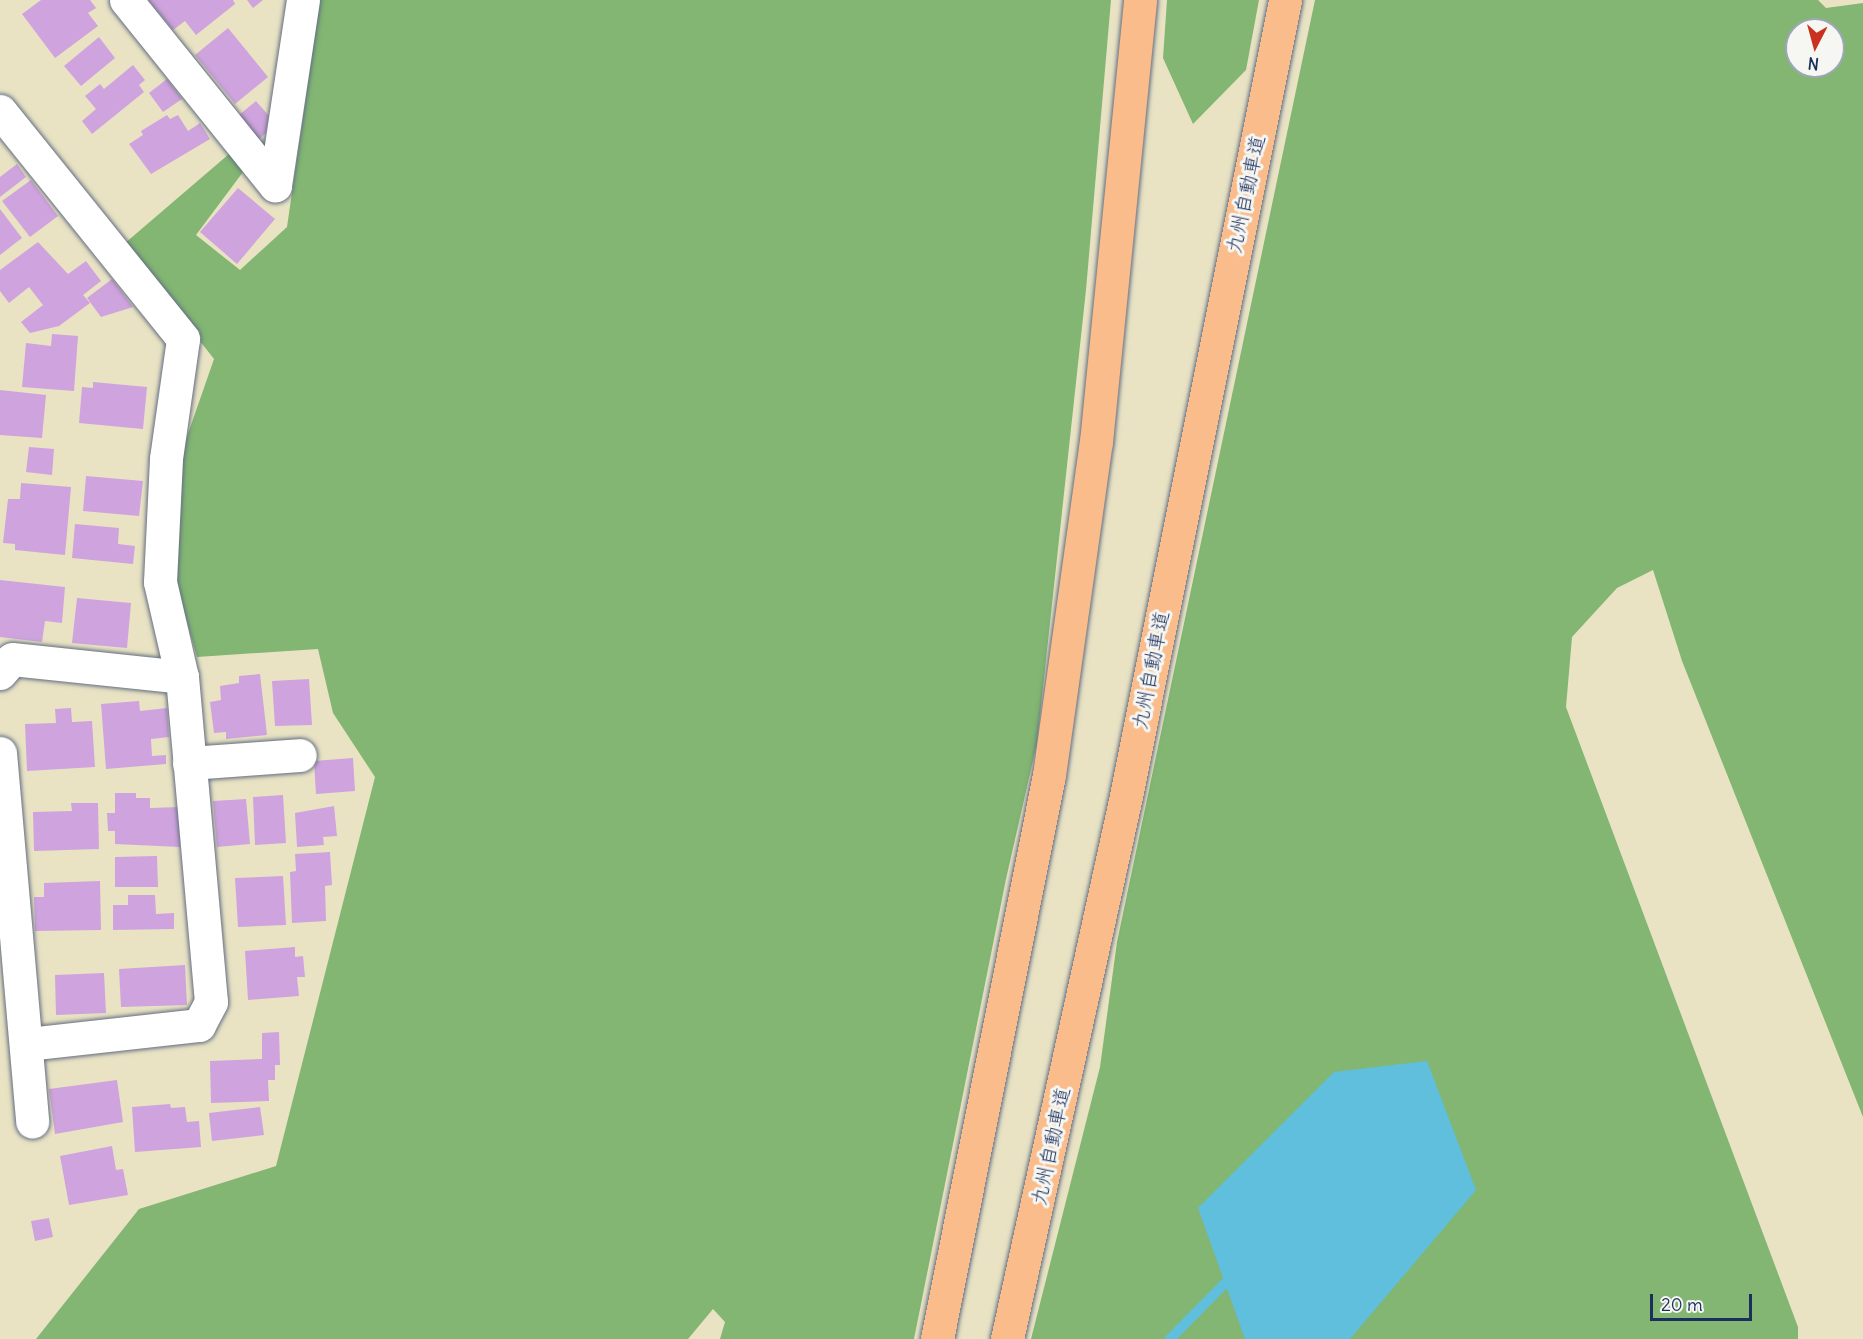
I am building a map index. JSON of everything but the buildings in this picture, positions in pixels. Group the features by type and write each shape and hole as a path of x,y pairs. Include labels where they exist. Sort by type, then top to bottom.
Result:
{"highway":[{"path":"937,1339 1049,775 1096,442 1140,0"},
{"name":"九州自動車道","path":"1007,1339 1126,796 1285,0"}],"street":[{"path":"126,0 275,185 303,0"},
{"path":"0,111 183,339 166,459 160,582 182,676 211,1002 199,1025 27,1044"},
{"path":"0,673 12,659 182,676"},
{"path":"0,753 32,1122"},
{"path":"189,763 300,754"}],"green space":[{"path":"320,0 1111,0 1086,290 1037,743 1006,879 914,1339 720,1339 725,1322 713,1309 688,1339 36,1339 139,1209 276,1166 375,777 333,713 318,649 197,657 173,573 183,448 214,359 124,244 229,154 243,172 196,235 240,270 287,227"},
{"path":"1167,0 1259,0 1246,70 1193,124 1163,58"},
{"path":"1315,0 1818,0 1826,8 1863,3 1863,1117 1682,661 1653,570 1617,588 1572,637 1566,707 1798,1327 1798,1339 1031,1339 1100,1067 1117,942"}],"water":[{"path":"1427,1061 1476,1190 1350,1339 1245,1339 1198,1208 1334,1072"}],"waterway":[{"path":"1170,1339 1234,1274"}]}
